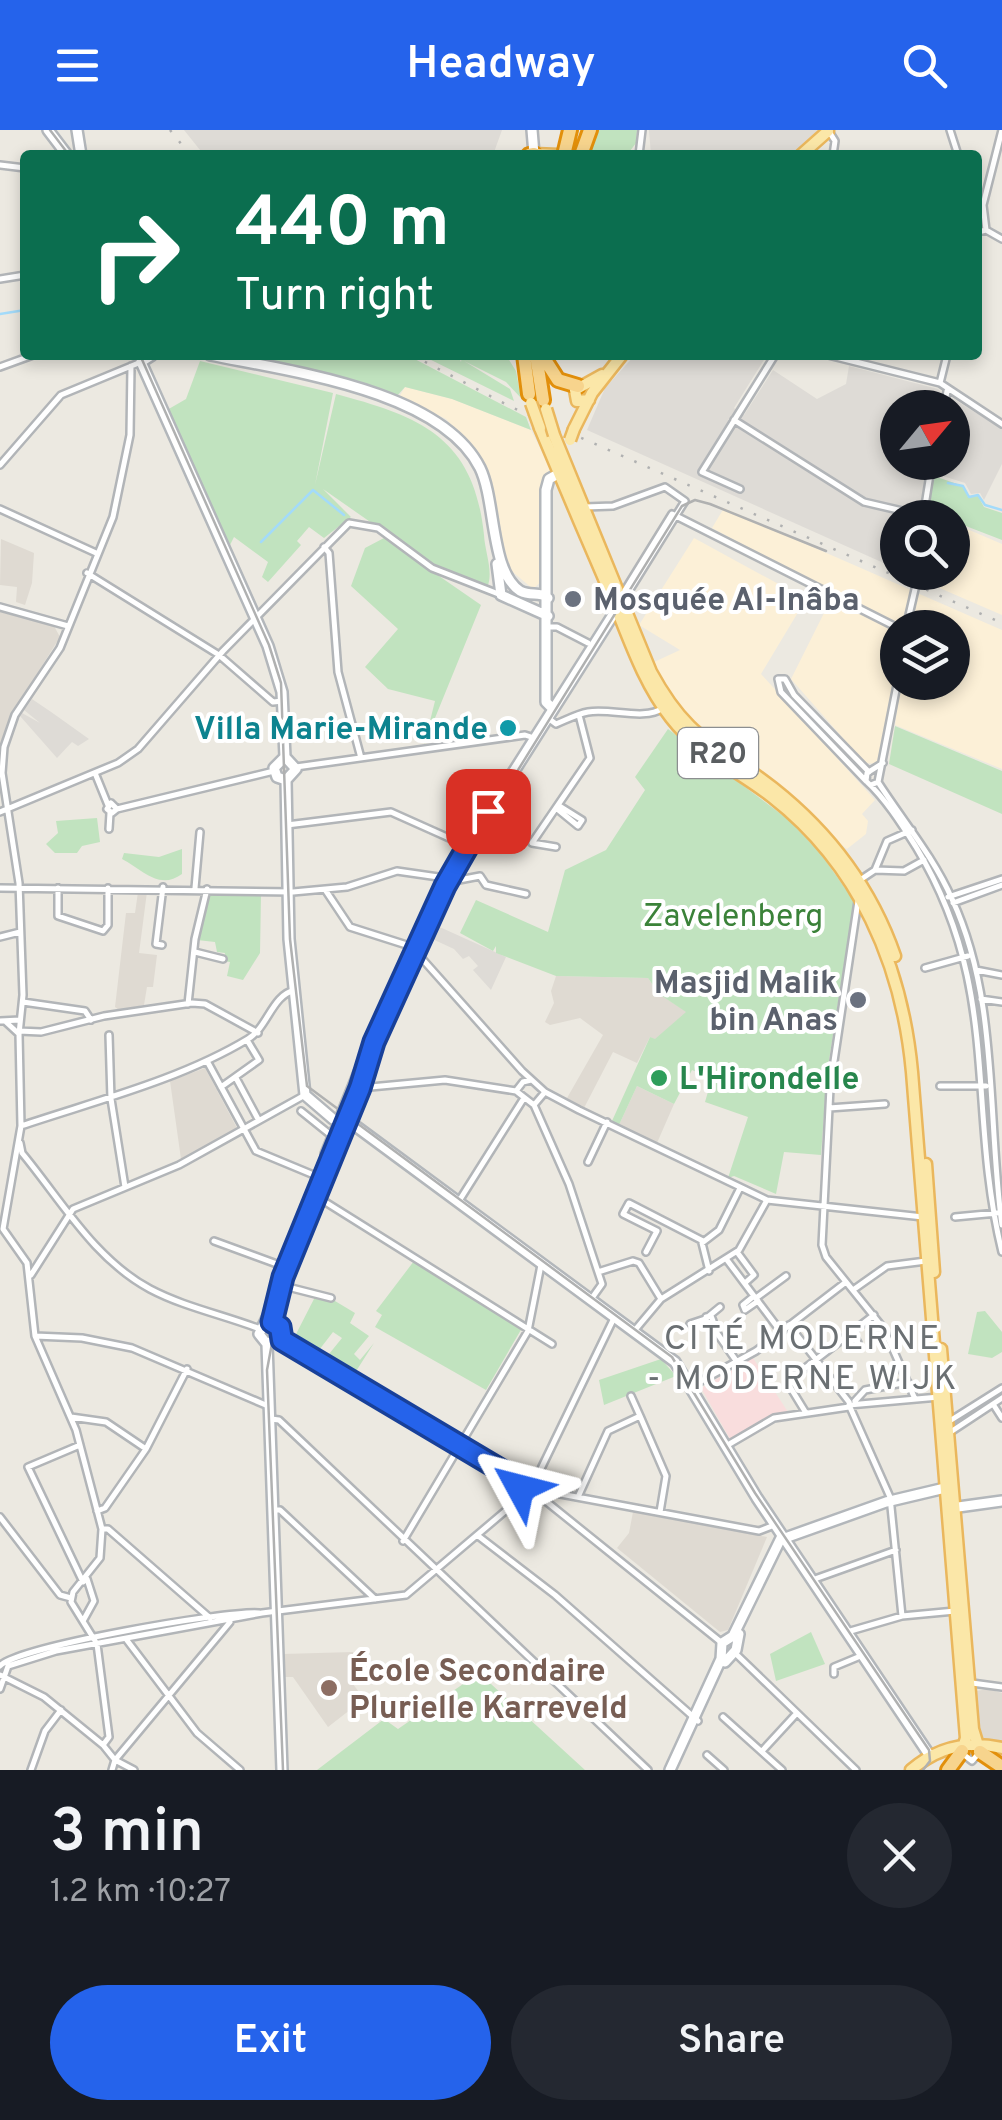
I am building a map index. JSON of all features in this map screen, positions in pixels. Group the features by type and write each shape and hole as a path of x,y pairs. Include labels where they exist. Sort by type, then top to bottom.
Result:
{"highway":[{"path":"537,402 539,360"},
{"path":"542,360 552,375 586,391"},
{"path":"524,362 537,402"},
{"path":"948,1770 971,1748 1002,1767"}],"main road":[{"path":"48,130 64,150"},
{"path":"806,150 828,130"},
{"path":"813,150 828,130"},
{"path":"143,360 136,364 273,656 283,701 286,757 296,767 294,776 286,780"},
{"path":"231,360 350,388 430,417 474,457 492,512 501,560 516,586 535,595"},
{"path":"558,474 586,391 618,360"},
{"path":"537,402 563,460"},
{"path":"537,402 540,428 558,474"},
{"name":"R20","path":"563,460 663,708 703,751 758,787 806,827 854,879 858,896 890,959 904,1010 942,1396"},
{"path":"550,714 546,702 547,484 554,472 558,474"},
{"name":"R20","path":"558,474 651,672 688,726 808,818 854,879 888,934 909,1004 969,1684 971,1748"},
{"path":"492,512 500,591 534,609 548,622"},
{"path":"535,595 540,592 548,598"},
{"path":"534,609 535,595"},
{"path":"320,1178 332,1136 346,1123 374,1042 450,877 620,602"},
{"path":"286,757 277,760 274,771 286,780"},
{"path":"286,780 288,891 305,1096 458,1201 671,1358 692,1386 772,1526 785,1541"},
{"path":"273,1342 260,1338 278,1284 360,1088 374,1042"},
{"path":"267,1324 280,1327 273,1342 268,1419 282,1770"},
{"name":"R20","path":"944,1428 945,1488 951,1508 956,1612 971,1748"},
{"path":"745,1479 930,1756"},
{"path":"673,1770 729,1648 785,1541 890,1501 945,1488"},
{"path":"951,1508 1002,1501"},
{"path":"911,1770 930,1756 971,1748 1002,1748"}],"street":[{"path":"982,198 1002,130"},
{"path":"982,213 986,230"},
{"path":"982,231 1002,239"},
{"path":"740,489 702,472 772,360"},
{"path":"848,360 940,383 947,390"},
{"path":"940,383 945,360"},
{"path":"0,464 61,395 136,364 126,465 113,516 54,658 8,730 1,773 19,888 23,1002 19,1033 21,1126 1,1228 31,1264"},
{"path":"970,404 1002,424"},
{"path":"734,420 864,502 880,506"},
{"path":"584,508 613,506 665,487 685,501 620,602"},
{"path":"0,510 96,553"},
{"path":"674,515 880,619"},
{"path":"0,812 95,773 138,748 219,655 348,523 378,528 432,568 489,592 516,586"},
{"path":"323,546 329,552 338,672 361,758"},
{"path":"87,573 219,655 273,702 283,701"},
{"path":"0,608 68,626"},
{"path":"548,622 588,642"},
{"path":"874,781 872,772 806,708 786,680 778,679 782,692 874,781 909,830 949,900 975,970 981,999 1002,1252"},
{"path":"874,781 883,763 894,700"},
{"path":"550,714 556,724 579,715 612,710 650,715 663,708"},
{"path":"556,847 532,843 590,758 579,715"},
{"path":"296,767 525,735 534,738"},
{"path":"872,772 883,763"},
{"path":"113,811 274,771"},
{"path":"872,772 874,781"},
{"path":"95,773 113,811"},
{"path":"557,806 582,820 578,826 557,806"},
{"path":"109,829 113,811"},
{"path":"287,824 392,812 467,846"},
{"path":"875,870 888,842 909,830"},
{"path":"195,888 200,832"},
{"path":"854,879 875,870 904,871 926,857"},
{"path":"0,888 326,890 397,870 468,880 480,876 486,885 526,894"},
{"path":"949,900 1002,882"},
{"path":"156,944 163,887"},
{"path":"58,888 58,916 103,931 108,925 108,888"},
{"path":"188,1004 207,889"},
{"path":"326,890 350,927 415,950 544,1092 767,1200 927,1217"},
{"path":"858,896 829,1108 824,1254 874,1315 915,1399"},
{"path":"0,936 20,932"},
{"path":"195,952 224,959"},
{"path":"926,968 969,956"},
{"path":"969,956 987,1086"},
{"path":"975,970 1002,975"},
{"path":"21,1126 207,1061 258,1033 282,995 295,990"},
{"path":"981,999 1002,1002"},
{"path":"23,1002 85,1011 91,1020"},
{"path":"3,1022 19,1033 42,1032 109,1015 205,1004 258,1033"},
{"path":"3,1022 20,1020"},
{"path":"109,1035 111,1095 126,1188"},
{"path":"221,1087 260,1060 247,1040"},
{"path":"207,1061 256,1151 320,1178"},
{"path":"236,1078 259,1120"},
{"path":"360,1088 445,1080 516,1091 534,1105 569,1184 602,1284 592,1298"},
{"path":"516,1091 523,1082 531,1080"},
{"path":"940,1086 987,1086"},
{"path":"534,1105 544,1092"},
{"path":"71,1598 100,1558 104,1540 72,1417 34,1336 31,1264 69,1214 305,1096"},
{"path":"458,1201 524,1098"},
{"path":"829,1108 885,1104"},
{"path":"301,1111 332,1136"},
{"path":"588,1162 607,1122"},
{"path":"18,1153 69,1214 138,1282 267,1324"},
{"path":"703,1241 719,1230 741,1188"},
{"path":"313,1194 552,1344"},
{"path":"636,1330 660,1300 737,1252 767,1200"},
{"path":"646,1252 657,1231 623,1214 628,1204 703,1241"},
{"path":"955,1217 998,1213"},
{"path":"998,1213 1002,1226"},
{"path":"214,1240 286,1268"},
{"path":"703,1241 709,1270"},
{"path":"737,1252 754,1275 745,1284"},
{"path":"727,1260 781,1332"},
{"path":"598,1272 636,1261 660,1300"},
{"path":"853,1290 887,1266 927,1261"},
{"path":"403,1541 529,1328 543,1262"},
{"path":"756,1298 786,1276"},
{"path":"692,1386 790,1326 846,1282"},
{"path":"278,1284 331,1298"},
{"path":"690,1324 708,1319 720,1307"},
{"path":"616,1315 536,1480 538,1492 729,1648 856,1770"},
{"path":"806,1413 787,1382 874,1315"},
{"path":"708,1319 736,1362"},
{"path":"790,1326 853,1406 890,1501 902,1616"},
{"path":"846,1337 851,1345 858,1343 852,1332"},
{"path":"34,1336 108,1342 187,1369 268,1406"},
{"path":"273,1342 521,1482 536,1480"},
{"path":"97,1511 105,1508 146,1449 187,1369"},
{"path":"853,1406 865,1390 908,1382"},
{"path":"944,1428 1002,1388"},
{"path":"631,1396 666,1476 660,1512"},
{"path":"726,1446 774,1418 942,1396"},
{"path":"988,1397 1002,1418"},
{"path":"944,1428 1002,1398"},
{"path":"578,1497 608,1431 640,1416"},
{"path":"72,1417 106,1422 146,1449"},
{"path":"268,1419 279,1420 648,1770"},
{"path":"80,1446 28,1467 94,1601 82,1622"},
{"path":"521,1482 523,1496"},
{"path":"0,1689 8,1666 95,1641 230,1622 276,1608 406,1595 523,1496 538,1492 759,1531 772,1526"},
{"path":"549,1502 552,1492"},
{"path":"272,1510 280,1510 375,1599"},
{"path":"0,1517 60,1594 71,1598 95,1641 109,1737 103,1744"},
{"path":"102,1529 117,1537 210,1619"},
{"path":"477,1535 555,1594 696,1720"},
{"path":"104,1540 117,1537"},
{"path":"812,1580 896,1550"},
{"path":"847,1632 902,1616 956,1612"},
{"path":"0,1666 34,1650 262,1613"},
{"path":"112,1770 115,1760 170,1699 230,1622"},
{"path":"126,1639 200,1737 240,1770"},
{"path":"834,1674 834,1667 863,1655"},
{"path":"2,1676 61,1710 103,1744 115,1760 134,1770"},
{"path":"969,1684 1002,1687"},
{"path":"31,1770 45,1731 61,1710"},
{"path":"762,1751 797,1714"},
{"path":"723,1717 782,1770"},
{"path":"707,1756 724,1770"}],"shaded area":[{"path":"184,130 502,130 495,150 200,150"},
{"path":"649,130 818,130 796,150 651,150"},
{"path":"630,360 764,360 734,408 744,415 773,370 817,399 846,384 849,366 939,390 880,390 880,480 926,480 923,500 880,500 880,561 587,430 605,388"},
{"path":"405,387 452,399 531,430 551,470 545,485 544,579 533,589 508,568 491,478 478,454 446,419 399,397"},
{"path":"970,409 1002,429 1002,464 984,500 980,493 971,494 965,483 956,480 970,480"},
{"path":"724,508 880,576 880,590 911,590 907,610 880,610 880,700 890,700 879,764 865,763 791,679 834,593 712,528"},
{"path":"970,530 1002,544 1002,615 944,590 970,590"},
{"path":"694,538 806,599 761,674 875,800 862,814 868,821 866,834 847,849 710,742 669,696 652,663 680,650 639,625"},
{"path":"1,539 34,553 32,583 25,605 16,602 17,587 0,585"},
{"path":"915,592 956,610 912,610"},
{"path":"0,612 54,626 60,637 10,717 0,744"},
{"path":"970,616 1002,630 1002,769 895,725 899,700 970,700"},
{"path":"32,699 89,739 78,746 72,742 57,758 20,716 22,713 40,723 24,710"},
{"path":"138,892 147,892 139,953 157,955 153,987 147,987 144,1005 119,1010 115,1007 126,913 135,913"},
{"path":"433,924 506,957 491,990 473,970 478,966 469,956 463,959 454,949 428,937"},
{"path":"556,976 648,978 659,994 687,1012 655,1040 650,1037 637,1063 613,1052 584,1108 567,1098 603,1035 580,1018 550,1025 545,1022 554,1003 551,991"},
{"path":"205,1068 237,1128 181,1159 170,1081"},
{"path":"637,1086 674,1104 657,1143 619,1125"},
{"path":"753,1358 788,1412 730,1439 701,1388"},
{"path":"633,1512 767,1537 728,1630 720,1632 617,1548 629,1533"},
{"name":"École Secondaire Plurielle Karreveld","path":"353,1652 353,1672 359,1679 353,1684 364,1699 328,1727 293,1677 284,1677 283,1654"},
{"path":"976,1691 1002,1693 1002,1743 980,1740"}],"green space":[{"path":"598,130 637,130 631,150 589,150"},
{"path":"261,360 417,360 526,417 531,430 452,399 405,387 397,396"},
{"path":"431,360 509,360 516,371 521,398 506,382 464,361 510,389 514,401"},
{"path":"200,361 333,393 315,485 336,394 394,412 438,437 469,475 478,502 489,569 487,588 429,563 323,489 351,517 324,538 309,527 297,541 301,545 268,582 262,577 268,562 234,537 230,545 167,410 186,399"},
{"path":"933,480 963,486 968,497 978,496 984,507 1002,513 1002,540 970,528 970,500 929,500"},
{"path":"384,538 481,605 424,745 435,701 388,689 365,667 398,629 351,586 365,548"},
{"path":"895,726 1002,771 1002,814 889,764"},
{"name":"Zavelenberg","path":"668,729 789,820 821,854 854,901 827,1073 821,1155 784,1152 776,1194 734,1176 728,1178 748,1117 705,1102 712,1078 692,1070 674,1104 637,1086 619,1125 612,1121 650,1037 655,1039 686,1012 659,994 648,978 556,976 496,953 496,946 493,951 460,933 476,900 548,932 565,870 606,850 645,790 635,777"},
{"path":"97,818 100,842 82,846 77,853 55,853 46,844 58,833 56,821"},
{"path":"182,849 182,874 174,879 151,877 122,859 124,853 159,857"},
{"path":"210,893 261,894 260,953 243,980 227,976 230,962 224,961 225,953 217,952 215,942 197,940"},
{"path":"414,1261 522,1328 486,1390 375,1327 382,1315 376,1311"},
{"path":"315,1297 330,1298 355,1313 350,1323 369,1336 354,1354 360,1360 374,1343 353,1376 325,1359 342,1338 333,1332 316,1354 293,1340"},
{"path":"985,1311 1002,1332 1002,1352 992,1358 968,1354 977,1312"},
{"path":"661,1359 676,1376 604,1405 599,1380"},
{"path":"811,1632 825,1664 776,1681 770,1654"},
{"path":"479,1673 481,1682 491,1684 585,1770 317,1770 384,1719 398,1729"}],"waterway":[{"path":"0,314 20,311"},
{"path":"948,483 963,486 969,497 978,495 985,505 1002,510"},
{"path":"261,542 313,490 344,515"}],"tram line":[{"path":"50,130 65,150"},
{"path":"142,360 269,645 281,683 290,939 307,1086 672,1357 755,1493 929,1750 930,1761 923,1770"},
{"path":"283,1770 267,1370 286,1268 350,1099 446,886 682,506 695,500 710,504 826,551"}],"railway":[{"path":"170,130 186,150"},
{"path":"422,360 511,407 1002,623"}],"place":[{"name":"Mosquée Al-Inâba","path":"573,599"},
{"name":"Villa Marie-Mirande","path":"508,728"},
{"name":"Masjid Malik bin Anas","path":"858,1000"},
{"name":"L'Hirondelle","path":"659,1078"},
{"name":"École Secondaire Plurielle Karreveld","path":"329,1688"}],"district":[{"name":"CITÉ MODERNE - MODERNE WIJK","path":"803,1357"}],"route":[{"path":"488,811 445,886 374,1042 360,1088 283,1277 272,1322 280,1327 282,1340 521,1482 520,1488"}]}
